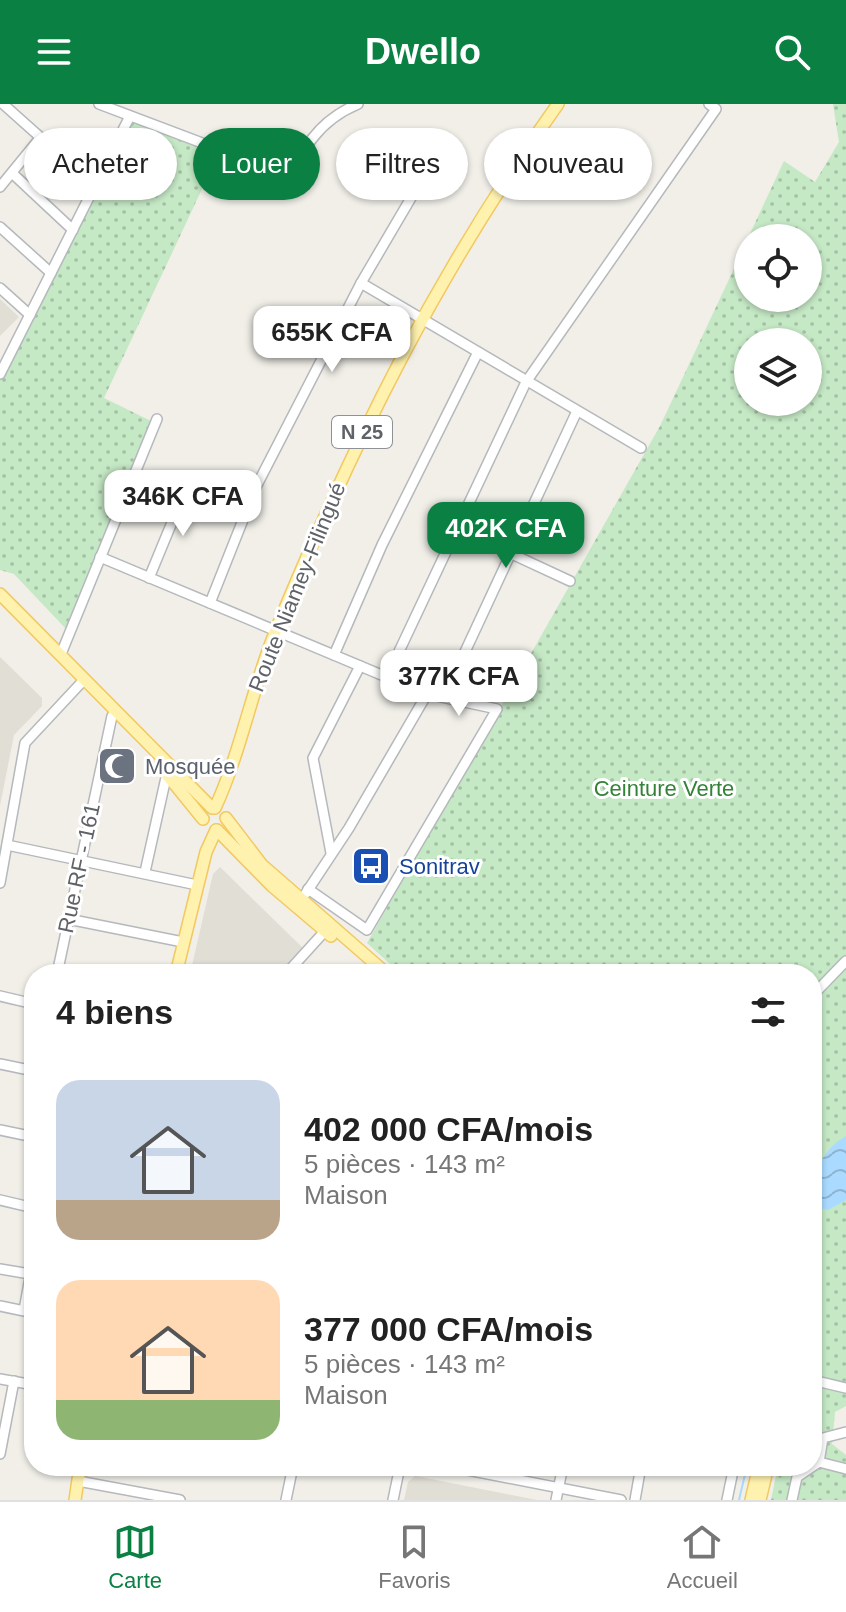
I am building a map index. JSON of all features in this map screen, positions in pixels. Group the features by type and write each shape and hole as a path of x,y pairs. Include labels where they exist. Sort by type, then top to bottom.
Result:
{"main road":[{"name":"Route Niamey-Filingué","path":"219,812 275,631 362,431 420,318 460,250 558,104"},
{"path":"0,594 219,812 257,859 304,895 376,964"},
{"path":"0,603 167,773 210,826 272,886 364,964"},
{"path":"189,785 208,794 224,789"},
{"path":"178,964 210,826 219,812"},
{"path":"210,826 219,812"},
{"path":"75,1500 79,1476"},
{"path":"751,1500 757,1476"},
{"path":"760,1500 766,1476"}],"street":[{"path":"3,104 29,128"},
{"path":"99,104 193,140"},
{"path":"319,128 338,112 358,104"},
{"path":"387,677 526,382 716,109 709,104"},
{"path":"124,128 130,116"},
{"path":"0,187 24,158"},
{"path":"12,173 73,230"},
{"path":"0,374 88,200"},
{"path":"210,603 256,487 361,283 410,200"},
{"path":"0,227 51,273"},
{"path":"361,283 641,448"},
{"path":"0,288 30,315"},
{"path":"334,655 382,545 478,352"},
{"path":"444,697 577,411"},
{"path":"61,654 157,419"},
{"path":"149,578 187,486"},
{"path":"456,528 570,581"},
{"path":"100,557 427,694 497,709 367,930 304,895 427,694"},
{"path":"331,853 313,758 360,666"},
{"path":"0,883 27,738 81,683"},
{"name":"Rue RF - 161","path":"59,964 112,716"},
{"path":"145,872 167,773"},
{"path":"0,820 12,822"},
{"path":"7,845 197,885"},
{"path":"68,919 183,942"},
{"path":"295,964 325,931"},
{"path":"822,986 846,961"},
{"path":"0,996 24,1002"},
{"path":"0,1064 24,1069"},
{"path":"0,1130 24,1135"},
{"path":"0,1200 24,1206"},
{"path":"0,1270 24,1273"},
{"path":"0,1306 24,1311"},
{"path":"0,1379 24,1383"},
{"path":"0,1454 14,1381"},
{"path":"822,1382 846,1388"},
{"path":"822,1444 823,1438 846,1432"},
{"path":"822,1463 846,1469"},
{"path":"286,1500 291,1476"},
{"path":"393,1500 398,1476"},
{"path":"508,1476 621,1500"},
{"path":"556,1500 561,1476"},
{"path":"635,1500 639,1476"},
{"path":"727,1500 732,1476"},
{"path":"792,1500 798,1476"},
{"path":"78,1481 180,1500"}],"shaded area":[{"path":"0,299 19,317 0,336"},
{"path":"0,657 42,698 42,706 14,735 0,806"},
{"path":"220,867 304,949 290,964 192,964 213,874"},
{"path":"415,1476 537,1500 404,1500 408,1482"}],"green space":[{"name":"Ceinture Verte","path":"833,104 846,104 846,1406 835,1412 832,1444 846,1455 846,1500 771,1500 776,1476 822,1476 822,964 390,964 367,943 660,426 734,269 734,312 822,312 822,224 755,224 784,161 815,182 839,142"},
{"path":"133,122 148,128 130,128"},
{"path":"177,139 193,145 193,200 197,200 104,398 151,421 67,630 14,574 0,570 0,380 93,200 177,200"}],"water":[{"path":"846,1136 846,1200 828,1210 822,1208 822,1159"}],"waterway":[{"path":"739,1500 745,1476"}],"place":[{"name":"Mosquée","path":"117,766"},
{"name":"Sonitrav","path":"371,866"}]}
